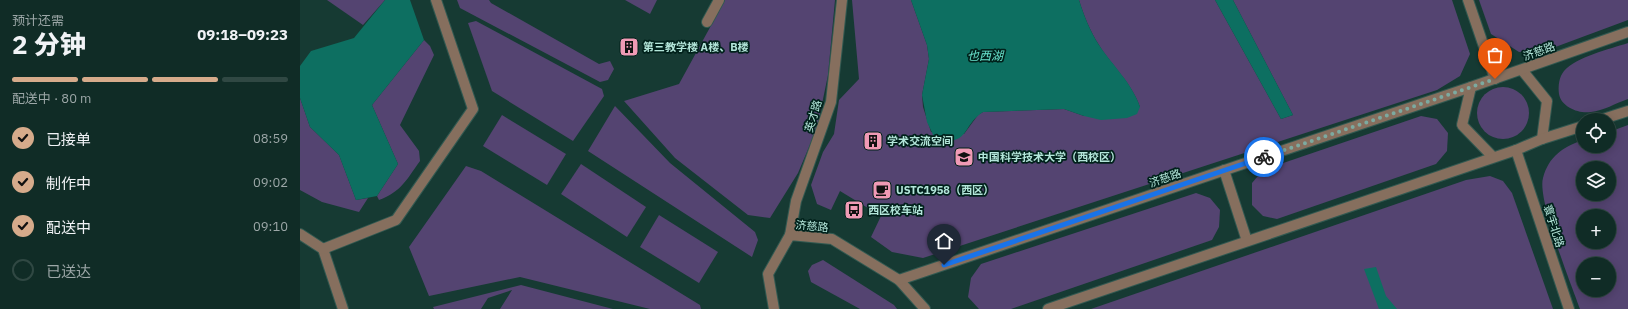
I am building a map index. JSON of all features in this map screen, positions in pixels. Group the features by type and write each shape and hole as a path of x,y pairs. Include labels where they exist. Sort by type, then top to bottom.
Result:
{"street":[{"path":"324,249 396,220 473,109 436,0"},
{"path":"707,22 719,0"},
{"name":"英才路","path":"790,235 796,201 830,102 842,0"},
{"path":"1468,0 1495,79"},
{"name":"济慈路","path":"774,309 768,274 790,235 832,239 899,280 1522,70 1628,32"},
{"path":"1522,70 1547,101 1542,139"},
{"path":"1471,87 1462,125 1493,158"},
{"path":"1616,115 1628,111"},
{"path":"1048,309 1493,158 1542,139 1576,128"},
{"name":"寰宇北路","path":"1516,150 1569,309"},
{"path":"1224,170 1247,241"},
{"path":"300,234 324,249 343,309"},
{"path":"899,280 925,309"}],"shaded area":[{"path":"327,0 385,0 363,25"},
{"path":"457,0 489,0 491,3 599,64 610,61 614,69 608,80 600,82 460,8"},
{"path":"625,0 657,0 650,14"},
{"path":"725,0 835,0 828,75 817,128 798,173 770,218 748,215 675,158 624,101 679,84"},
{"path":"852,0 911,0 927,45 929,59 922,95 923,107 931,132 964,134 978,115 983,112 1064,109 1084,116 1140,107 1132,90 1096,40 1079,0 1215,0 1281,119 1293,115 1233,0 1452,0 1470,54 1460,76 1437,90 923,258 892,252 871,237 881,216 840,191 831,210 817,204 811,185 823,152 834,134 839,100 859,79"},
{"path":"1479,0 1628,0 1628,20 1550,49 1519,52 1491,34"},
{"path":"476,21 602,89 604,96 573,141 492,91 468,23"},
{"path":"424,40 430,46 434,55 400,125 419,151 420,161 398,189 387,197 379,200 377,196 398,164 372,105"},
{"path":"1628,43 1628,99 1600,110 1586,112 1576,111 1563,103 1559,94 1560,79 1562,73 1569,66 1585,58"},
{"path":"1498,87 1508,87 1522,94 1529,108 1529,118 1522,132 1508,139 1498,139 1488,135 1481,128 1477,118 1477,108 1481,98 1488,91"},
{"path":"300,98 310,127 339,155 356,200 368,198 359,212 322,202 300,190"},
{"path":"615,106 670,163 755,232 758,240 752,257 588,151"},
{"path":"502,115 566,154 547,185 483,146"},
{"path":"1421,116 1437,119 1448,133 1447,151 1436,164 1277,219 1263,216 1252,205 1252,183 1263,170"},
{"path":"1628,125 1628,309 1580,309 1556,242 1542,189 1543,178 1549,164 1558,153 1576,143 1576,153 1616,153 1616,129"},
{"path":"581,164 646,207 627,237 561,194"},
{"path":"466,166 481,171 700,305 701,309 650,309 520,277 429,296 409,247"},
{"path":"1490,176 1503,181 1512,193 1553,309 1091,309 1466,180"},
{"path":"1196,193 1210,198 1220,210 1219,227 1212,240 1011,309 979,309 968,297 971,278 981,264"},
{"path":"659,215 718,252 699,283 640,247"},
{"path":"823,260 894,305 897,309 860,309 811,282 808,271 812,265"},
{"path":"521,285 613,309 500,309 512,290 488,298 481,309 434,309 433,307"}],"water":[{"path":"385,0 410,0 424,40 372,105 398,164 377,196 356,200 339,155 310,127 300,98 300,66 311,51 354,38"},
{"name":"也西湖","path":"911,0 1079,0 1096,40 1137,98 1140,107 1137,114 1127,118 1101,120 1064,109 983,112 971,123 960,138 946,141 935,139 927,122 922,95 929,59 927,45"},
{"path":"1215,0 1233,0 1293,115 1281,119"},
{"path":"1376,267 1386,296 1397,309 1379,309 1364,269"}],"way so far":[{"path":"1264,157 1495,79"}],"place":[{"name":"第三教学楼 A楼、B楼","path":"629,47"},
{"name":"学术交流空间","path":"873,141"},
{"name":"中国科学技术大学（西校区）","path":"964,157"},
{"name":"USTC1958（西区）","path":"882,190"},
{"name":"西区校车站","path":"854,210"}],"route":[{"path":"944,265 1264,157"}]}
